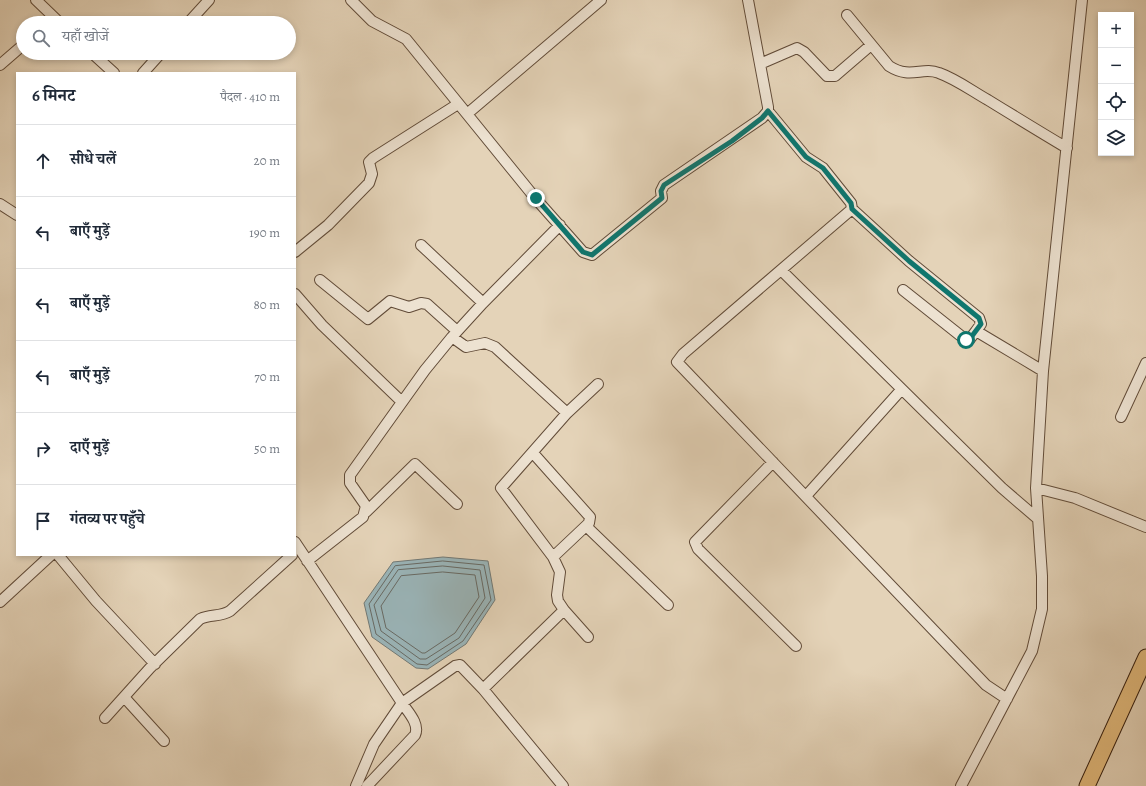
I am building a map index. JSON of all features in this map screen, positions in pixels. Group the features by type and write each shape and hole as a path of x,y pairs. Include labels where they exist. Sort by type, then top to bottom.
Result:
{"main road":[{"path":"1086,786 1146,657"}],"street":[{"path":"36,0 50,16"},
{"path":"194,16 209,0"},
{"path":"351,0 372,21 406,39 458,104 583,252 588,255 596,253 662,198 661,191 664,185 732,141 762,118 768,111"},
{"path":"467,114 601,0"},
{"path":"748,0 768,111 806,157 823,168 851,203 852,209 909,261 979,318 981,324 969,340 966,340 903,290"},
{"path":"961,786 1032,651 1042,609 1036,488 1043,371 1082,0"},
{"path":"847,15 889,66 895,70 910,73 932,71 939,73 966,87 1067,148"},
{"path":"760,64 797,48 804,52 827,76 831,78 871,45"},
{"path":"0,65 16,51"},
{"path":"100,60 113,72"},
{"path":"145,72 155,60"},
{"path":"296,251 328,225 369,183 372,174 369,162 372,158 458,104"},
{"path":"0,204 16,214"},
{"path":"852,209 683,354 676,362 986,685 1008,699"},
{"path":"366,512 364,501 350,483 350,475 425,370 455,334 483,303 560,225"},
{"path":"421,245 483,303"},
{"path":"781,270 1002,488 1038,519"},
{"path":"320,280 368,319 390,301 408,307 421,303 427,304 466,347 486,343 495,347 567,413"},
{"path":"296,295 322,326 402,402"},
{"path":"976,331 1043,371"},
{"path":"1122,416 1146,363"},
{"path":"588,638 564,610 557,595 560,572 554,557 501,488 567,413 598,384"},
{"path":"806,496 901,390"},
{"path":"533,453 590,518 590,523 554,557"},
{"path":"773,462 697,538 695,542 698,549 796,646"},
{"path":"307,561 364,516 366,512 415,464 457,504"},
{"path":"1036,488 1075,498 1146,527"},
{"path":"586,526 668,605"},
{"path":"296,550 307,561 416,724 417,730 415,735 367,786"},
{"path":"0,602 50,556"},
{"path":"59,556 96,601 155,664"},
{"path":"105,718 155,664 200,619 225,614 230,611 288,556"},
{"path":"483,689 564,610"},
{"path":"356,786 374,744 402,703 455,666 460,665 465,668 483,689 563,786"},
{"path":"124,697 164,741"}],"water":[{"path":"443,557 488,561 495,600 466,644 428,669 416,668 372,637 364,603 393,562"}],"route":[{"path":"536,198 583,252 588,255 592,255 662,198 663,195 661,191 664,185 732,141 762,118 768,111 806,157 823,168 851,203 852,209 909,261 979,318 981,324 972,338 966,340"}]}
